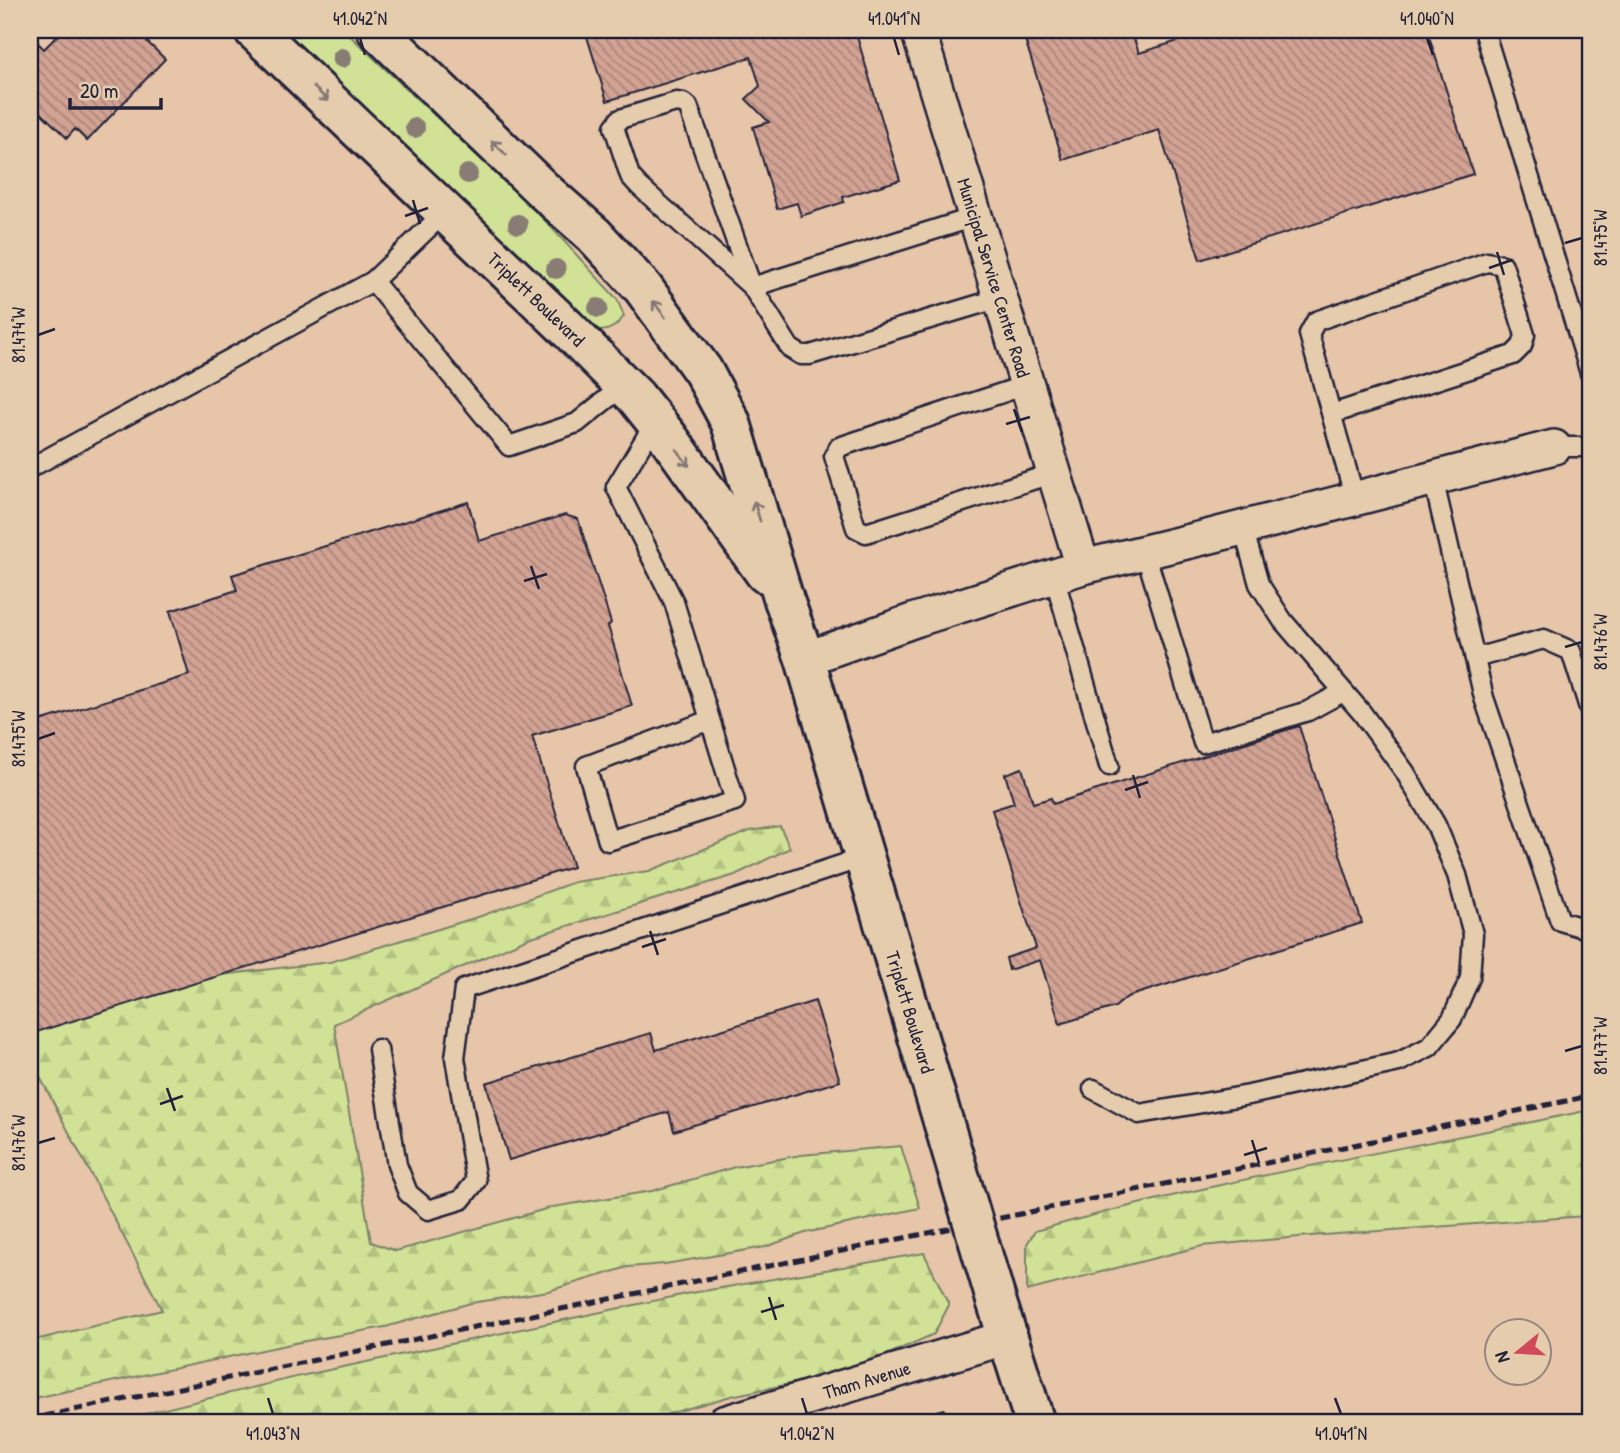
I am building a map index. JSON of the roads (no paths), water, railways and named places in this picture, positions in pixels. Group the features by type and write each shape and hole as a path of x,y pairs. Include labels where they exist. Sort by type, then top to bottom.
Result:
{"main road":[{"name":"Triplett Boulevard","path":"254,30 624,385 656,421 784,600"},
{"name":"Triplett Boulevard","path":"377,30 543,190 594,235 643,288 703,371 731,423 784,600 805,659 1035,1423"}],"street":[{"name":"Municipal Service Center Road","path":"918,30 1054,474 1069,571"},
{"path":"805,659 915,620 1069,571 1554,447"},
{"name":"Tham Avenue","path":"724,1423 1008,1337"}],"lane":[{"path":"1484,30 1590,373"},
{"path":"752,287 630,176 614,127 615,122 676,102 688,106 752,287 790,348 801,355 810,355 1000,298"},
{"path":"30,468 373,281 445,212"},
{"path":"752,287 975,217"},
{"path":"1332,414 1513,355 1522,346 1525,335 1503,265 1487,262 1316,321 1309,334 1355,499"},
{"path":"373,281 509,446 577,423 624,385"},
{"path":"1027,385 839,447 834,456 856,527 866,533 1054,474"},
{"path":"656,421 616,487 674,602 735,801 608,841 586,766 710,720"},
{"path":"1554,447 1590,447"},
{"path":"1433,478 1484,698 1560,922 1580,927 1590,924"},
{"path":"1093,1089 1139,1114 1249,1095 1398,1062 1429,1047 1452,1019 1471,978 1473,933 1457,875 1436,825 1405,772 1283,621 1259,584 1243,528"},
{"path":"1145,552 1203,743 1308,711 1343,692"},
{"path":"1069,571 1109,766"},
{"path":"1475,658 1544,639 1571,651 1590,710"},
{"path":"378,1049 397,1165 408,1192 428,1210 461,1200 476,1181 456,1058 464,989 865,857"}],"railway":[{"path":"30,1419 1590,1096"}]}
